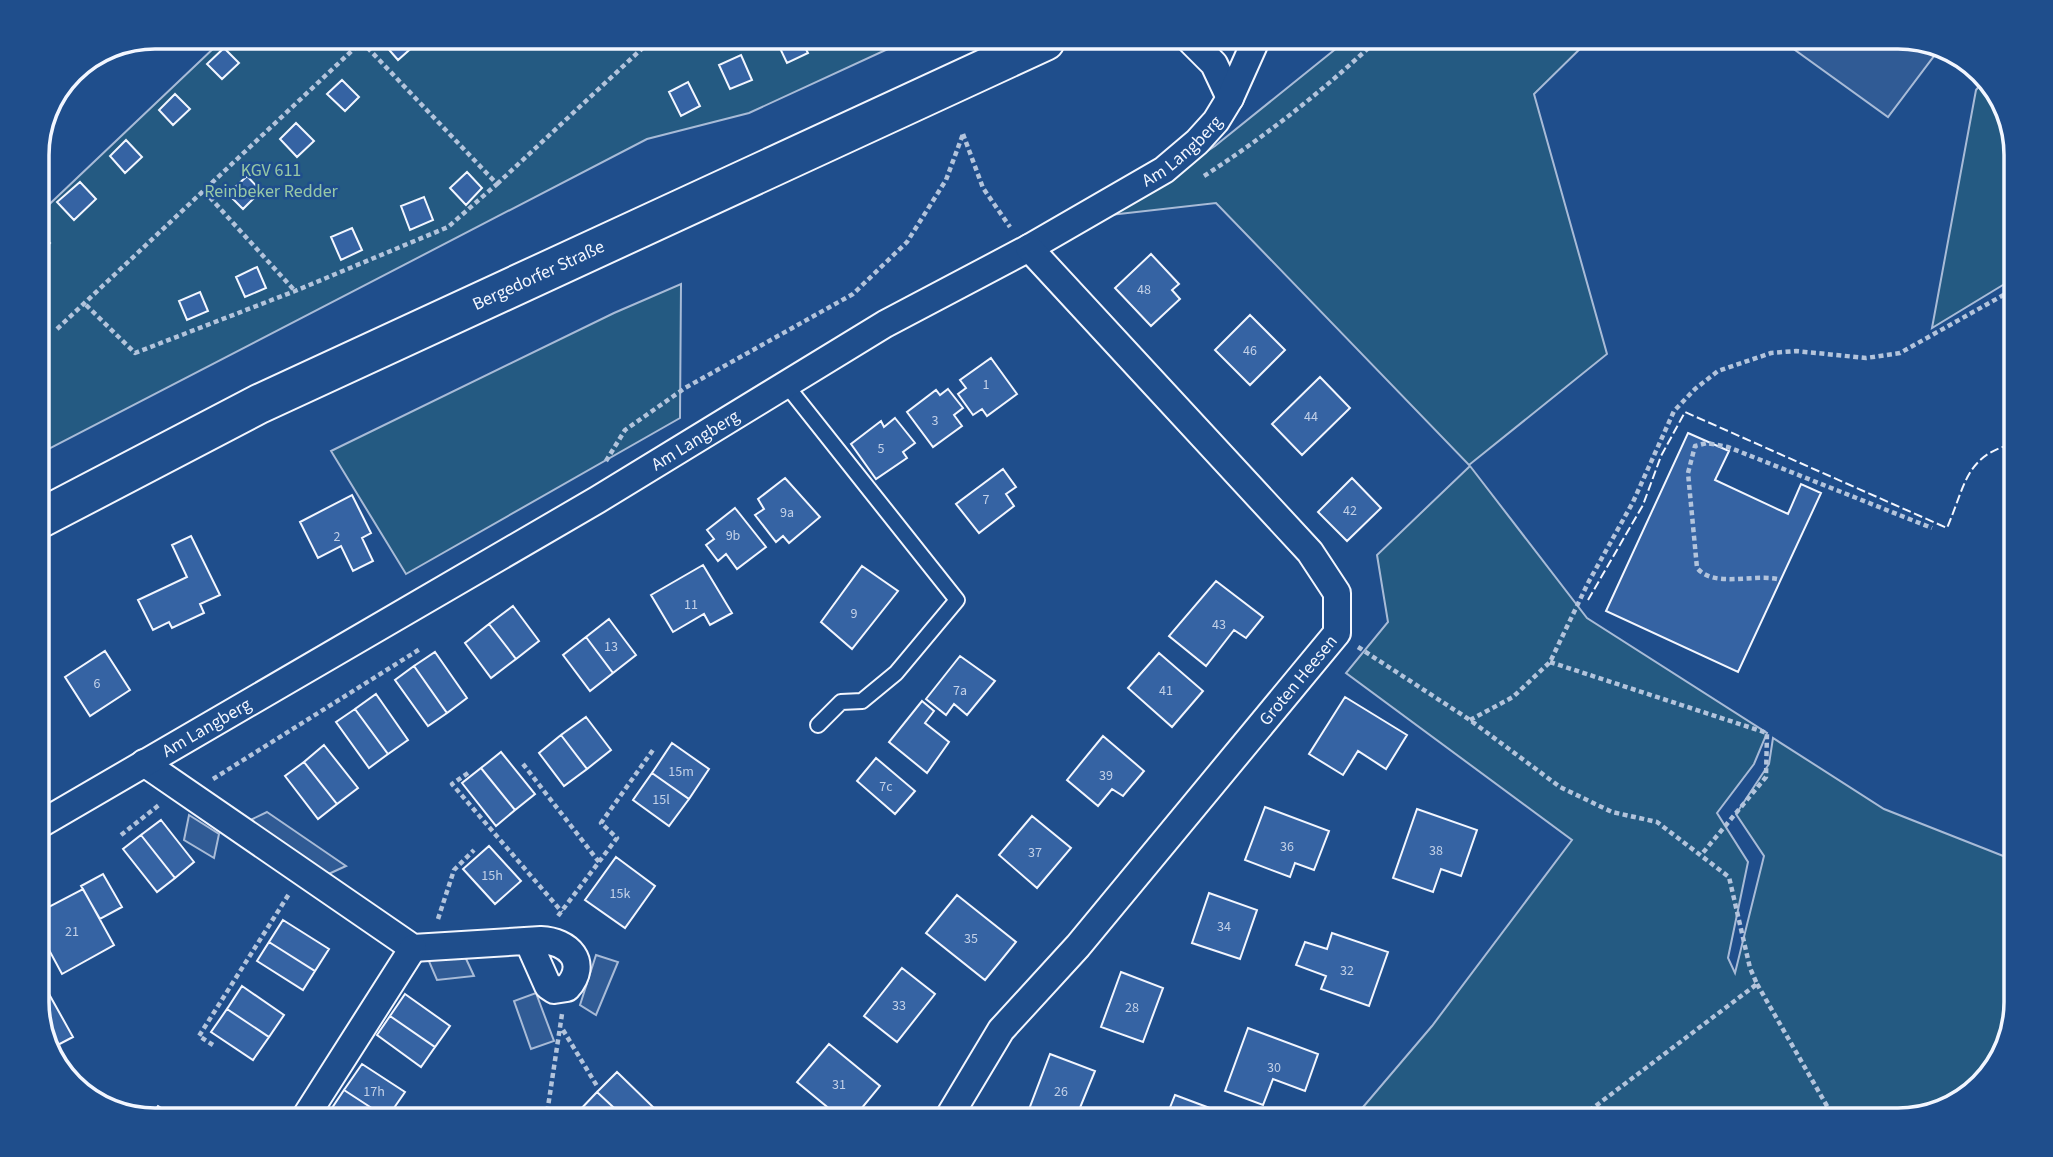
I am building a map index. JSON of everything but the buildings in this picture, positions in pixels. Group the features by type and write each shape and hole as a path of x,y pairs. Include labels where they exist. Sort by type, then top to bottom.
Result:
{"main road":[{"name":"Bergedorfer Straße","path":"49,514 259,404 1028,49"}],"street":[{"name":"Am Langberg","path":"1198,49 1214,64 1230,98"},
{"name":"Am Langberg","path":"49,818 597,499 885,324 1029,248 1164,170 1197,142 1230,98 1252,49"},
{"name":"Groten Heesen","path":"954,1108 1001,1030 1078,946 1337,633 1337,593 1310,552 1029,248"},
{"name":"Am Langberg","path":"144,763 303,873 421,948"},
{"path":"311,1108 421,948 534,940 560,943 575,957 575,976 562,990 548,986 542,977 534,940"}],"lane":[{"path":"787,386 957,600 896,673 862,701 841,702 818,724"}],"path":[{"path":"57,329 86,305 356,49"},
{"path":"366,49 497,184"},
{"path":"86,305 135,353 295,291 448,227 642,49"},
{"path":"597,499 606,462 625,430 685,388 853,294 907,242 946,180 963,134 983,188 1015,234 1029,248"},
{"path":"204,191 295,291"},
{"path":"1470,720 1513,696 1550,662 1588,583 1633,502 1674,411 1695,389 1718,371 1771,353 1796,351 1866,358 1900,353 2004,295"},
{"path":"1777,579 1751,576 1724,580 1703,575 1698,568 1688,473 1695,446 1707,443 1728,447 1931,528"},
{"path":"1337,633 1470,720 1560,788 1612,812 1657,822 1729,877 1750,968 1828,1108"},
{"path":"121,835 184,791 419,649"},
{"path":"1550,662 1767,733 1766,777 1701,855"},
{"path":"534,940 562,912 617,838 601,823 653,750"},
{"path":"523,764 598,862"},
{"path":"468,773 452,785 562,912"},
{"path":"421,948 454,870 474,850"},
{"path":"213,1045 199,1036 303,873"},
{"path":"1593,1108 1757,984"},
{"path":"548,1108 562,1029 562,990"},
{"path":"562,1029 597,1086"}],"green space":[{"name":"KGV 611 Reinbeker Redder","path":"213,49 888,49 749,113 647,139 49,449 49,205"},
{"path":"1336,49 1580,49 1534,94 1607,354 1469,465 1216,203 1110,215 1215,146"},
{"path":"1979,86 1986,96 2002,134 2004,284 1932,328 1976,90"},
{"path":"681,284 680,418 406,574 331,451 614,313"},
{"path":"1470,466 1587,618 1767,733 1754,764 1717,813 1748,862 1728,958 1735,973 1764,856 1736,814 1769,764 1773,738 1884,809 2004,856 2003,1016 1996,1043 1982,1067 1963,1086 1939,1100 1898,1108 1362,1108 1432,1026 1572,840 1346,673 1388,622 1377,555"}],"shaded area":[{"path":"1898,49 1934,56 1888,117 1795,50"},
{"path":"267,812 346,866 322,877 242,824"},
{"path":"189,815 219,834 214,858 184,840"},
{"path":"462,950 474,976 437,980 425,952"},
{"path":"596,955 618,962 596,1015 580,1005"},
{"path":"536,993 554,1041 531,1049 514,1001"}],"fence":[{"path":"1588,600 1643,505 1661,456 1685,412 1947,528 1969,474 1986,455 2004,447"}]}
